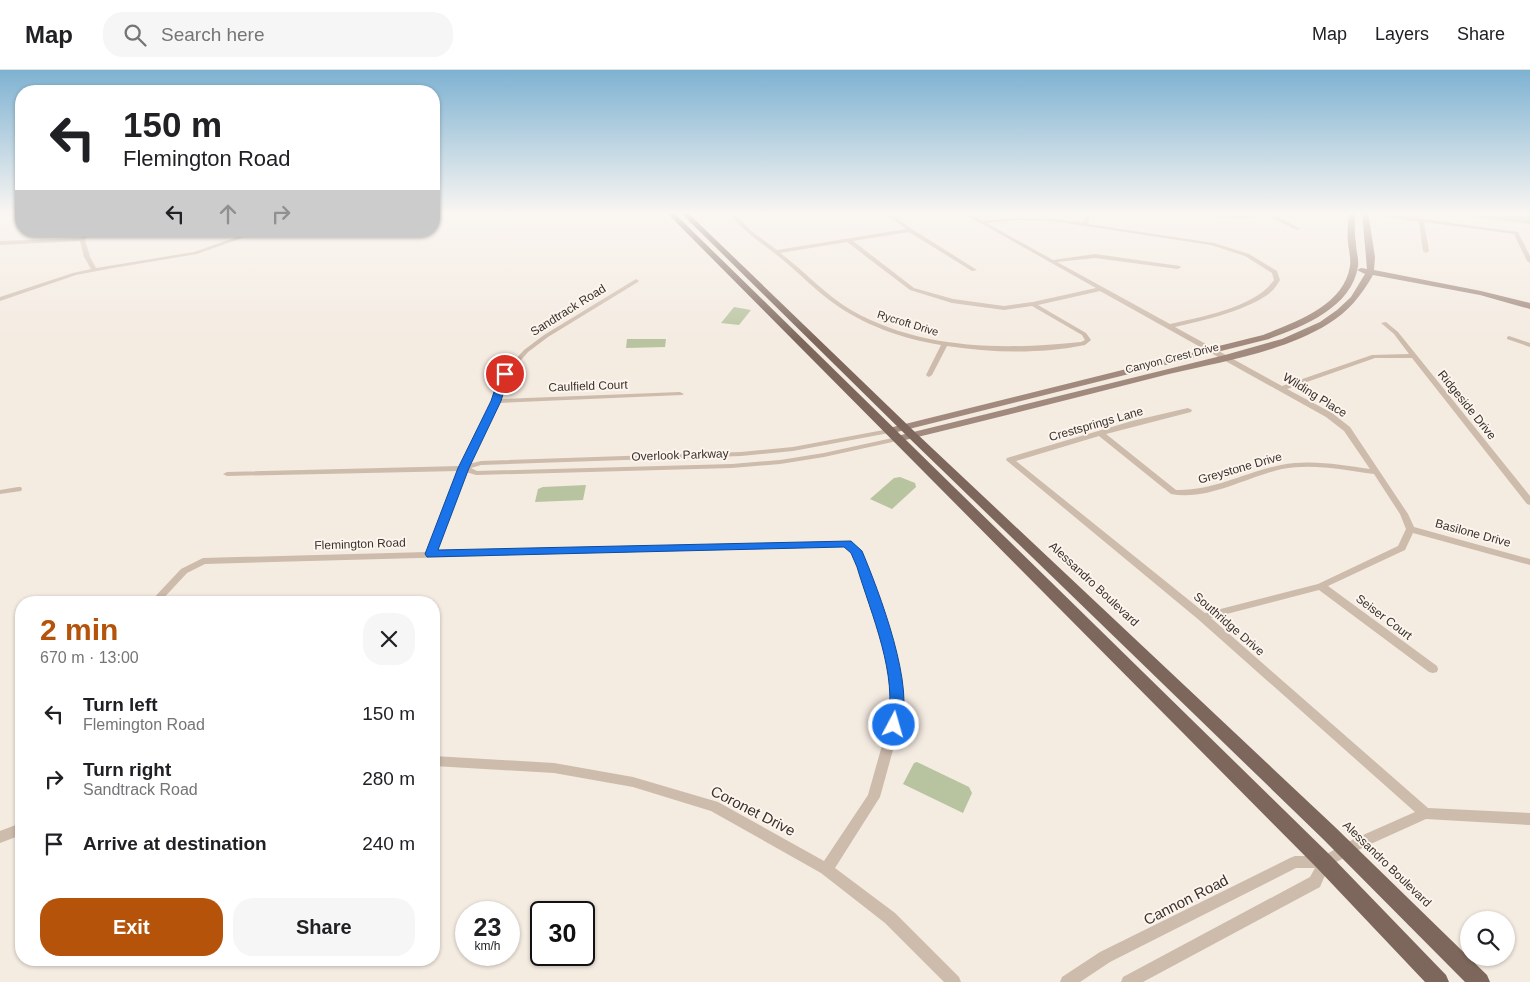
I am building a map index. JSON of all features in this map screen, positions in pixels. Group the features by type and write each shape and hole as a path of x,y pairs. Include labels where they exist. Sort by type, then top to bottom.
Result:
{"main road":[{"name":"Alessandro Boulevard","path":"713,255 900,433 1347,850 1480,982"},
{"name":"Alessandro Boulevard","path":"725,255 1324,862 1439,982"},
{"name":"Canyon Crest Drive","path":"900,433 1266,336 1314,316 1332,302 1346,288 1354,268 1354,255"},
{"path":"1368,255 1370,271"},
{"path":"1354,268 1530,304"},
{"name":"Canyon Crest Drive","path":"900,433 1228,358 1271,346 1304,333 1347,307 1359,294 1370,271"}],"street":[{"path":"87,255 94,269"},
{"path":"0,299 94,269 184,255"},
{"name":"Rycroft Drive","path":"780,255 848,311 892,330 945,344 988,349 1033,349 1083,344 1088,340 1084,334 1033,304"},
{"path":"867,255 912,288 952,301 1004,308 1033,304 1100,289"},
{"path":"949,255 974,270"},
{"name":"Wilding Place","path":"1041,255 1100,289 1214,349 1329,415 1348,429 1404,514 1410,529"},
{"path":"1170,326 1221,312 1259,297 1275,286 1277,280 1275,272 1248,255"},
{"path":"1053,261 1095,256 1178,267"},
{"name":"Sandtrack Road","path":"431,554 463,468 496,401 505,374 526,351 546,336 636,281"},
{"name":"Ridgeside Drive","path":"1384,323 1396,333 1530,502"},
{"path":"1509,338 1530,345"},
{"path":"929,375 945,344"},
{"path":"1282,388 1374,356 1414,356"},
{"name":"Caulfield Court","path":"496,401 680,394"},
{"name":"Crestsprings Lane","path":"1010,460 1188,410"},
{"name":"Overlook Parkway","path":"227,474 463,468 476,473 732,466 809,457 900,433"},
{"name":"Greystone Drive","path":"1100,434 1174,492 1190,494 1204,491 1283,466 1307,465 1377,472"},
{"name":"Southridge Drive","path":"1010,460 1203,617 1425,814"},
{"path":"0,492 18,489"},
{"path":"1203,617 1320,586 1402,548 1410,529"},
{"name":"Basilone Drive","path":"1410,529 1530,562"},
{"name":"Flemington Road","path":"161,596 184,571 203,561 847,543 856,551 863,567 893,660 898,710 874,796 826,869"},
{"name":"Seiser Court","path":"1320,586 1433,669"},
{"name":"Coronet Drive","path":"440,761 554,768 633,782 714,806 826,869 890,918 954,982"},
{"name":"Cannon Road","path":"1068,982 1105,957 1295,862 1324,862 1425,814 1530,819"},
{"path":"0,837 15,832"},
{"path":"1128,982 1315,882 1324,862"}],"green space":[{"path":"734,307 751,310 739,325 721,323"},
{"path":"627,339 666,339 665,347 626,348"},
{"path":"900,477 915,483 916,487 892,509 870,499 894,478"},
{"path":"586,485 583,500 535,502 538,489 543,487"},
{"path":"917,762 969,787 972,793 963,813 903,784 914,763"}],"route":[{"path":"505,374 496,401 463,468 431,554 847,543 856,551 863,567 893,660 898,710 894,725"}]}
